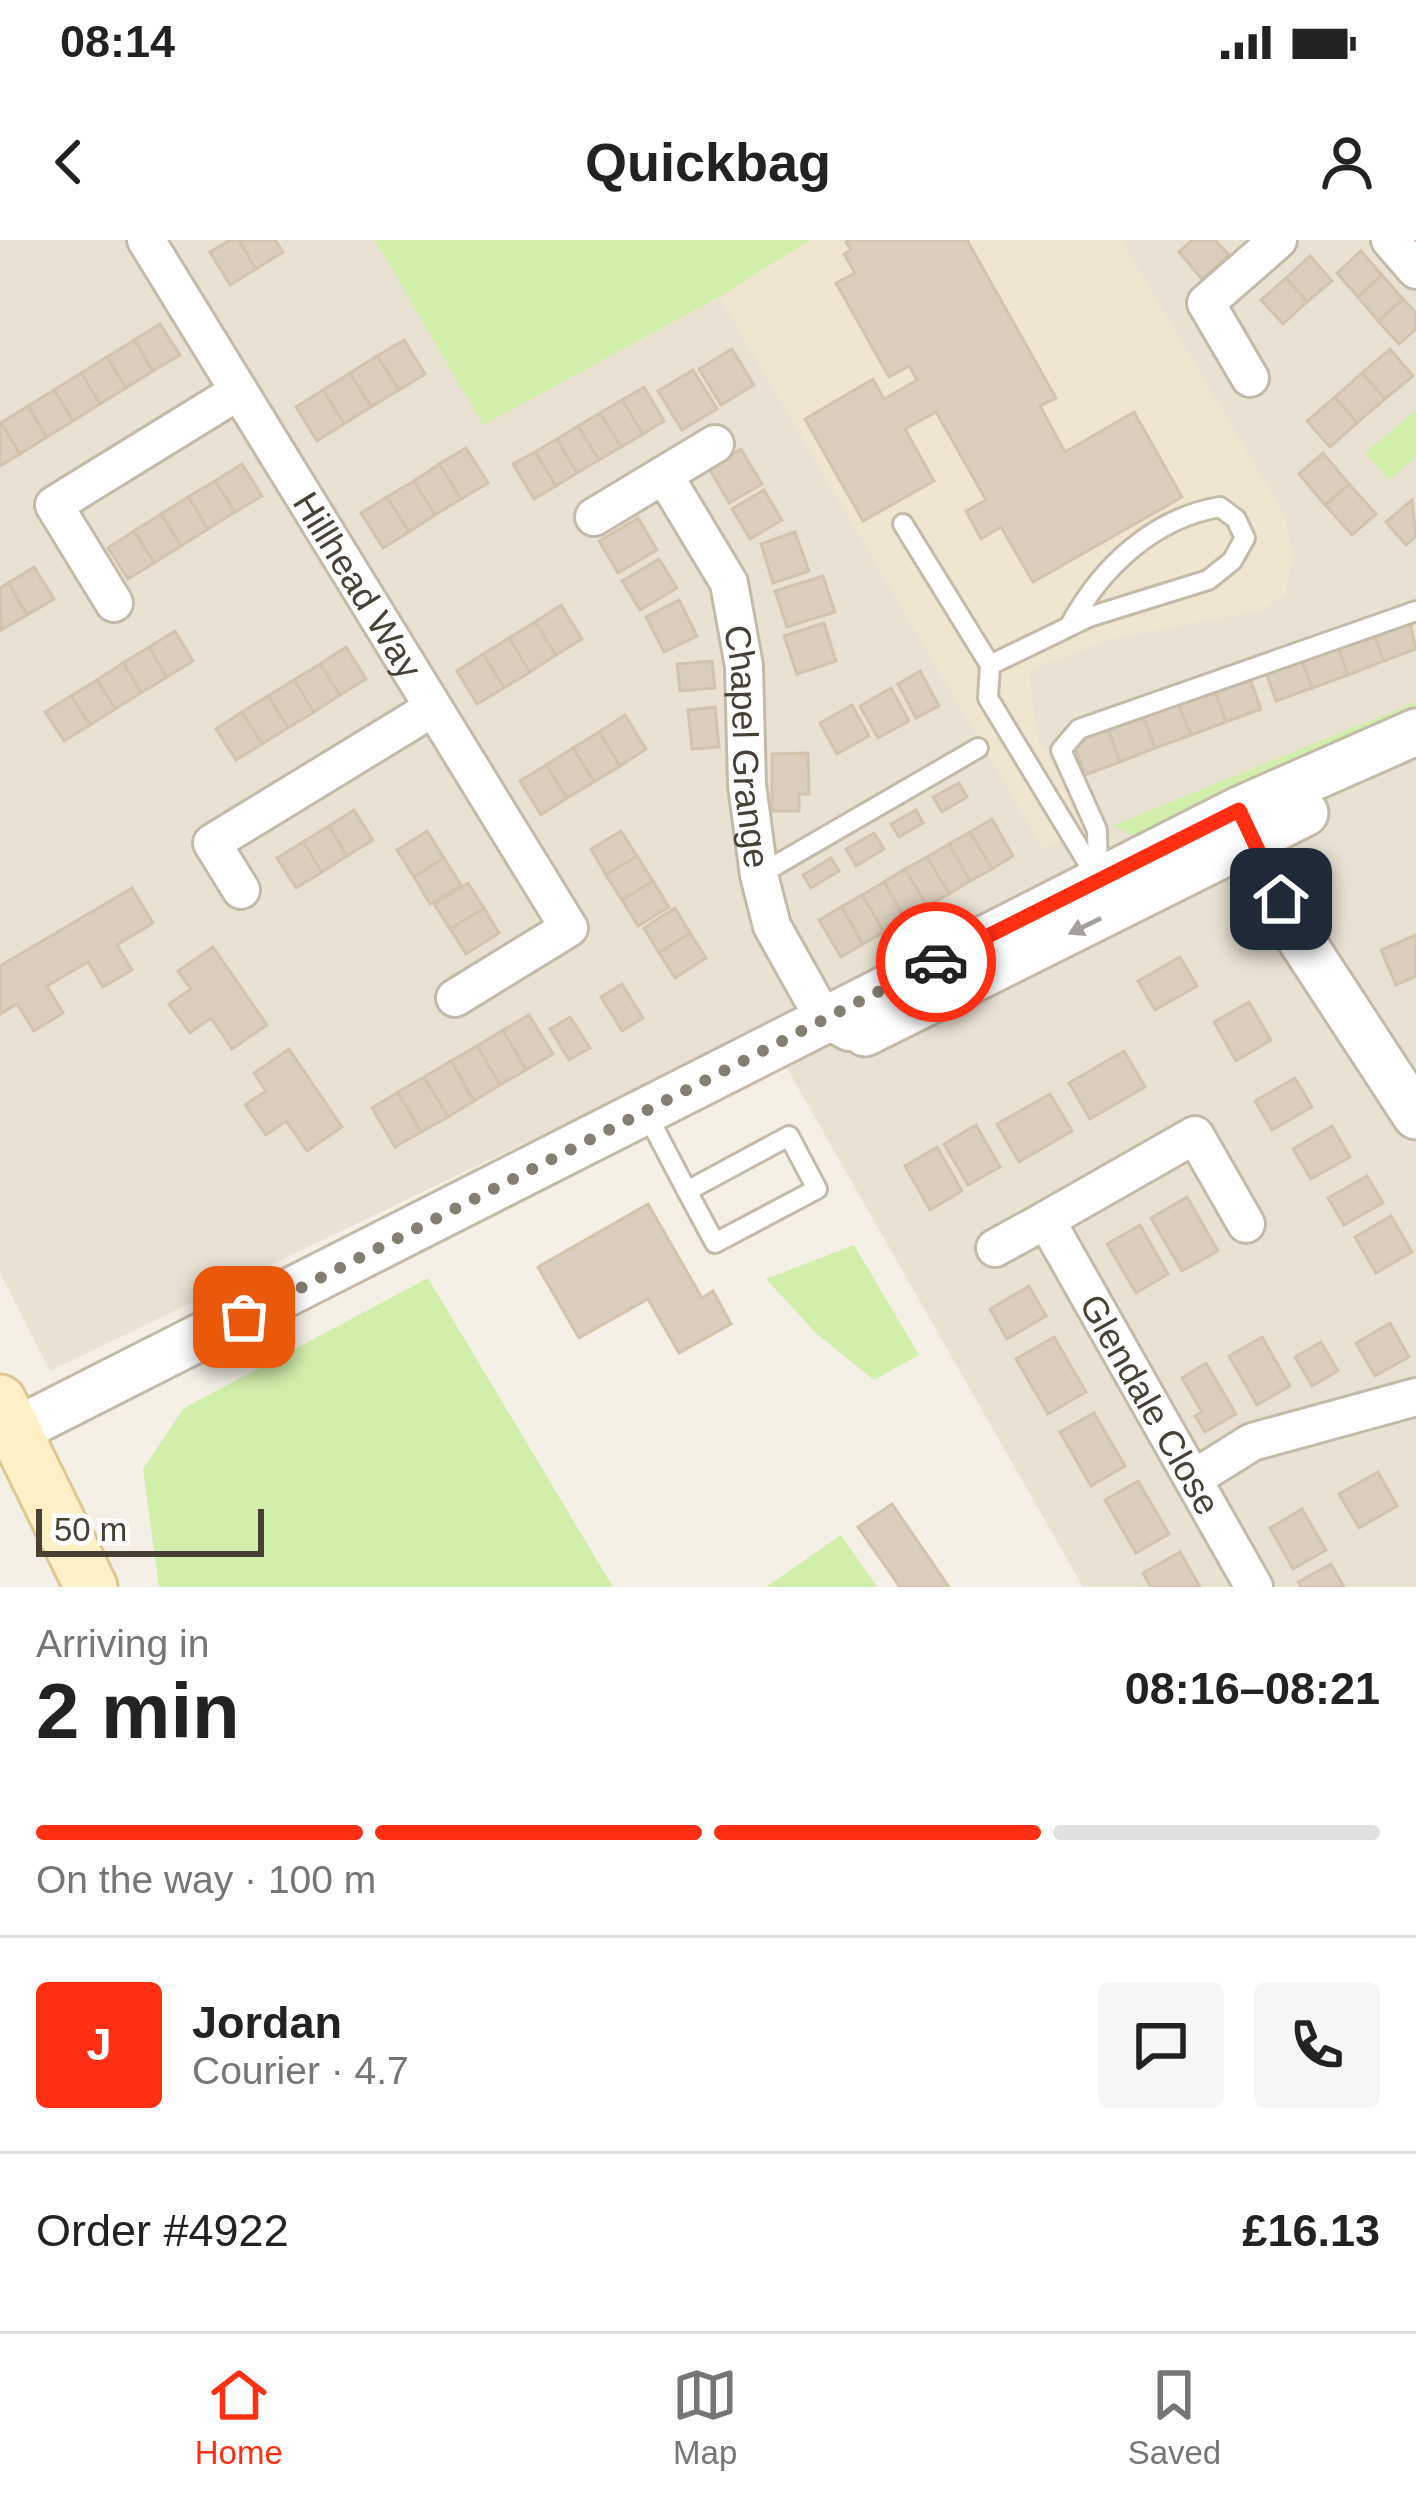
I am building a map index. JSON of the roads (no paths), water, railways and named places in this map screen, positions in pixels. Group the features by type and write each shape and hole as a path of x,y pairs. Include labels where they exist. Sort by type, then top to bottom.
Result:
{"main road":[{"path":"10,1437 91,1587"}],"street":[{"name":"Hillhead Way","path":"146,240 569,928 455,998"},
{"path":"1250,379 1206,303 1278,240"},
{"path":"1390,240 1416,270"},
{"path":"114,603 54,505 239,391"},
{"path":"594,517 715,444"},
{"name":"Chapel Grange","path":"664,475 729,584 745,666 747,785 759,875 772,926 833,1037"},
{"path":"241,890 212,843 434,708"},
{"path":"10,1437 203,1337 833,1037 1192,874 1245,824 1416,732"},
{"path":"203,1337 306,1305 655,1130 833,1037 1099,880 1416,763"},
{"path":"1245,824 1301,940 1416,1116"},
{"path":"995,1248 1195,1135 1246,1224"},
{"name":"Glendale Close","path":"1046,1220 1255,1587"},
{"path":"1193,1479 1252,1442 1416,1397"}],"lane":[{"path":"990,665 1070,625 1208,580 1232,562 1245,538 1235,519 1220,507 1198,510 1123,552 1070,625"},
{"path":"903,524 990,665 988,698 1099,880"},
{"path":"1099,880 1097,830 1061,750 1079,729 1416,611"},
{"path":"759,875 978,748"},
{"path":"655,1130 687,1191 715,1243 817,1189 789,1136 687,1191"}]}
